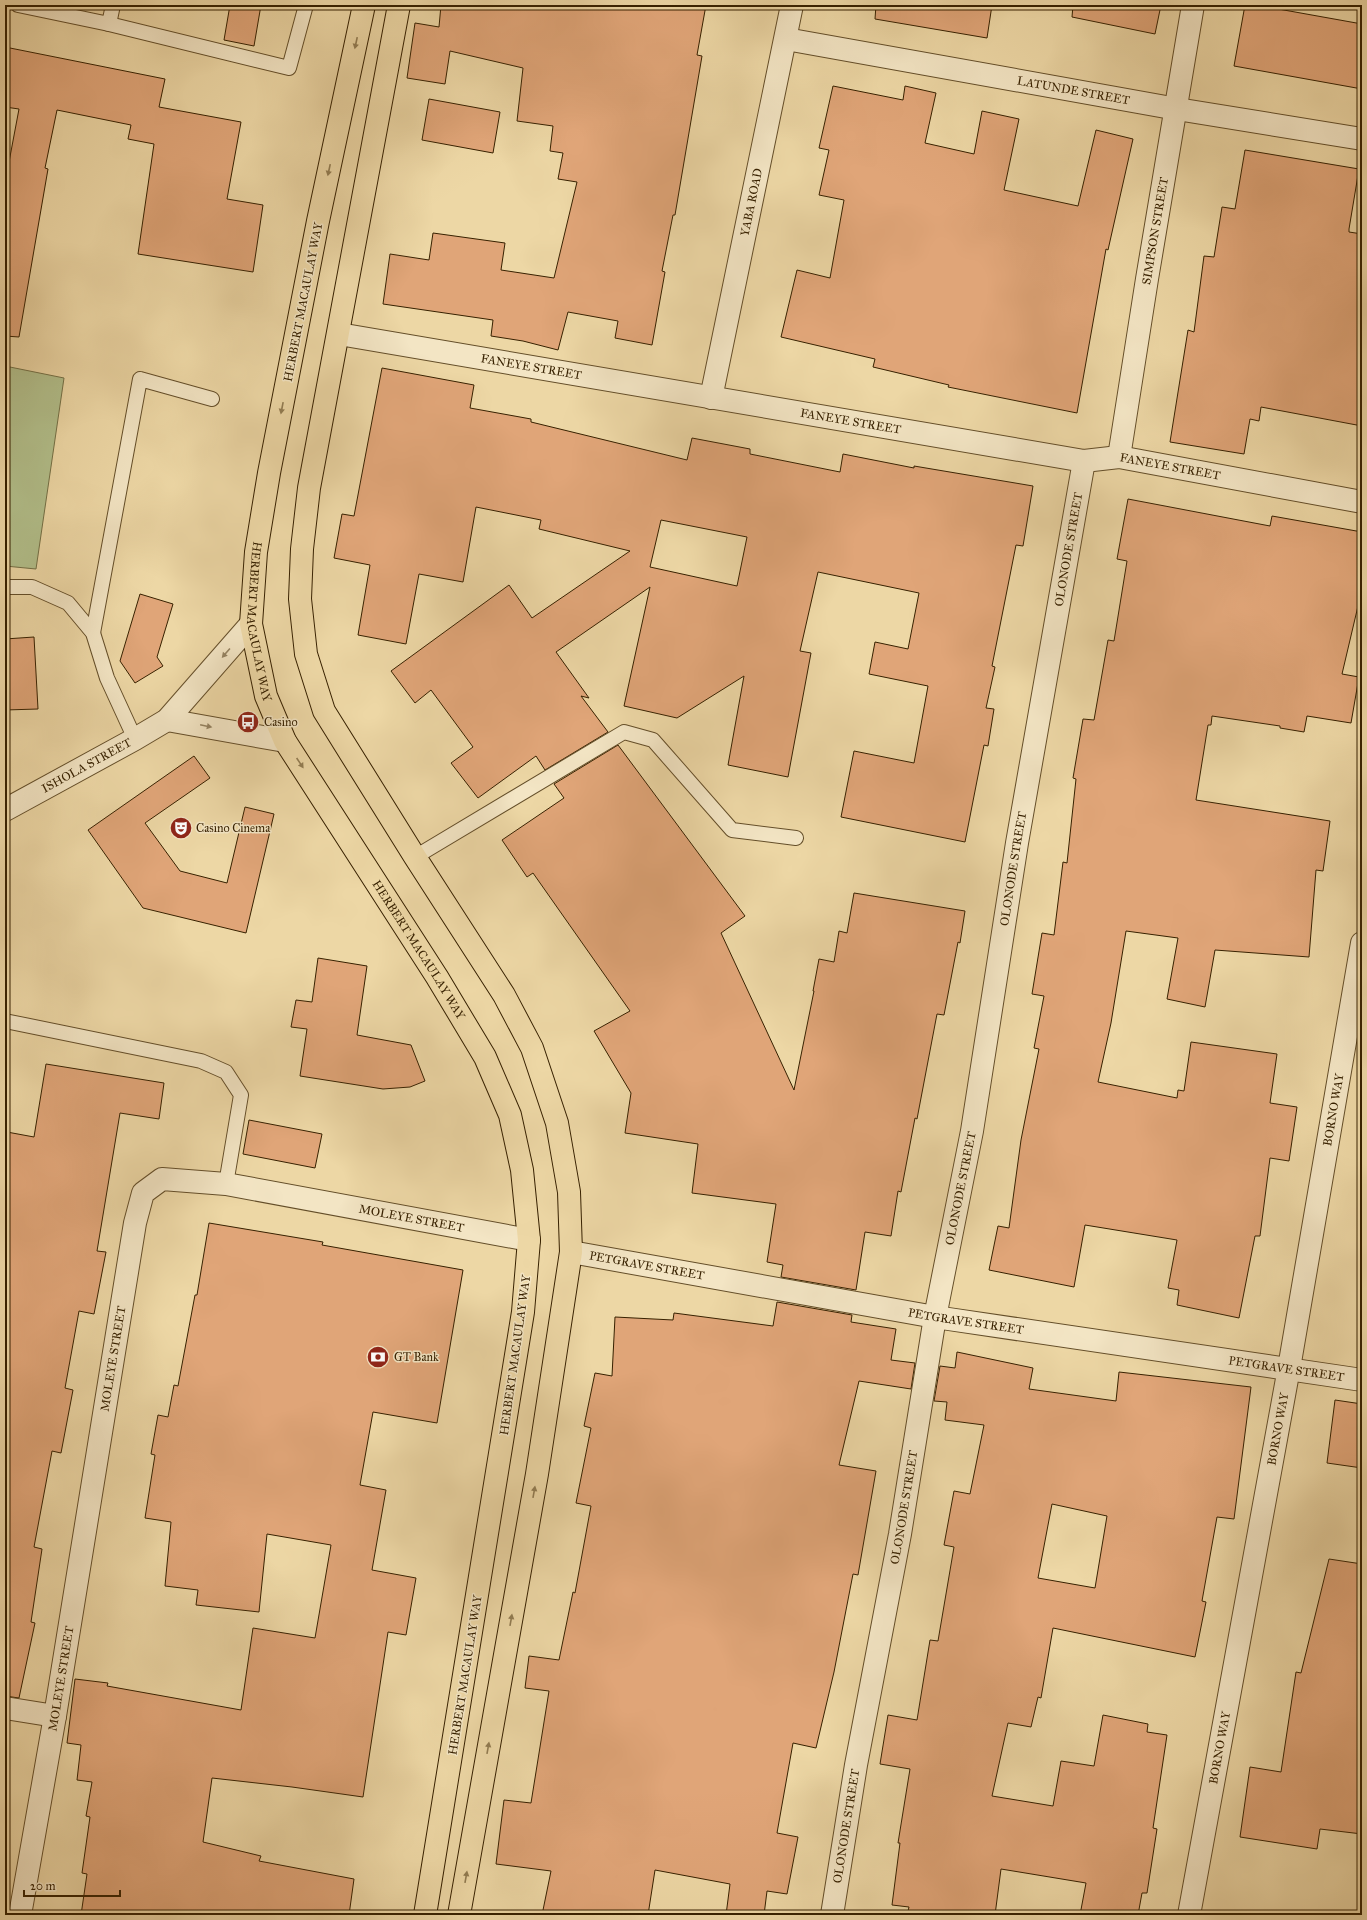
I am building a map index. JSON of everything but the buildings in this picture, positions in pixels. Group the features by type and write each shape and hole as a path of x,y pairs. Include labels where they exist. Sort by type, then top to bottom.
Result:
{"highway":[{"name":"HERBERT MACAULAY WAY","path":"364,5 318,221 269,473 256,552 251,624 266,696 285,741 437,977 485,1056 510,1115 522,1170 529,1240 523,1312 425,1915"},
{"path":"399,5 309,488 302,549 300,599 306,654 324,711 414,857 504,995 532,1048 557,1123 569,1192 571,1252 537,1474 460,1915"}],"street":[{"name":"YABA ROAD","path":"711,398 792,5"},
{"name":"SIMPSON STREET","path":"1119,457 1147,279 1194,5"},
{"name":"LATUNDE STREET","path":"786,39 1177,109 1362,139"},
{"name":"FANEYE STREET","path":"338,334 1084,461 1119,457 1362,502"},
{"name":"OLONODE STREET","path":"832,1915 856,1765 900,1534 935,1317 972,1131 1017,843 1084,461"},
{"name":"ISHOLA STREET","path":"5,810 167,720 251,624"},
{"path":"167,720 285,741"},
{"name":"BORNO WAY","path":"1189,1915 1289,1368 1362,943"},
{"name":"MOLEYE STREET","path":"20,1915 55,1716 135,1223 143,1193 162,1179 226,1184 529,1240"},
{"name":"PETGRAVE STREET","path":"571,1252 935,1317 1289,1368 1362,1380"},
{"path":"5,1708 55,1716"}],"lane":[{"path":"18,5 108,24 289,68 306,5"},
{"path":"108,24 113,5"},
{"path":"93,633 140,379 212,399"},
{"path":"5,587 32,587 68,603 93,633 108,678 135,739"},
{"path":"414,857 624,732 653,740 732,830 796,838"},
{"path":"5,1021 201,1061 226,1072 241,1095 226,1184"}],"green space":[{"path":"5,366 64,378 36,569 5,566"}],"place":[{"name":"Casino","path":"248,722"},
{"name":"Casino Cinema","path":"181,828"},
{"name":"GT Bank","path":"378,1357"}]}
